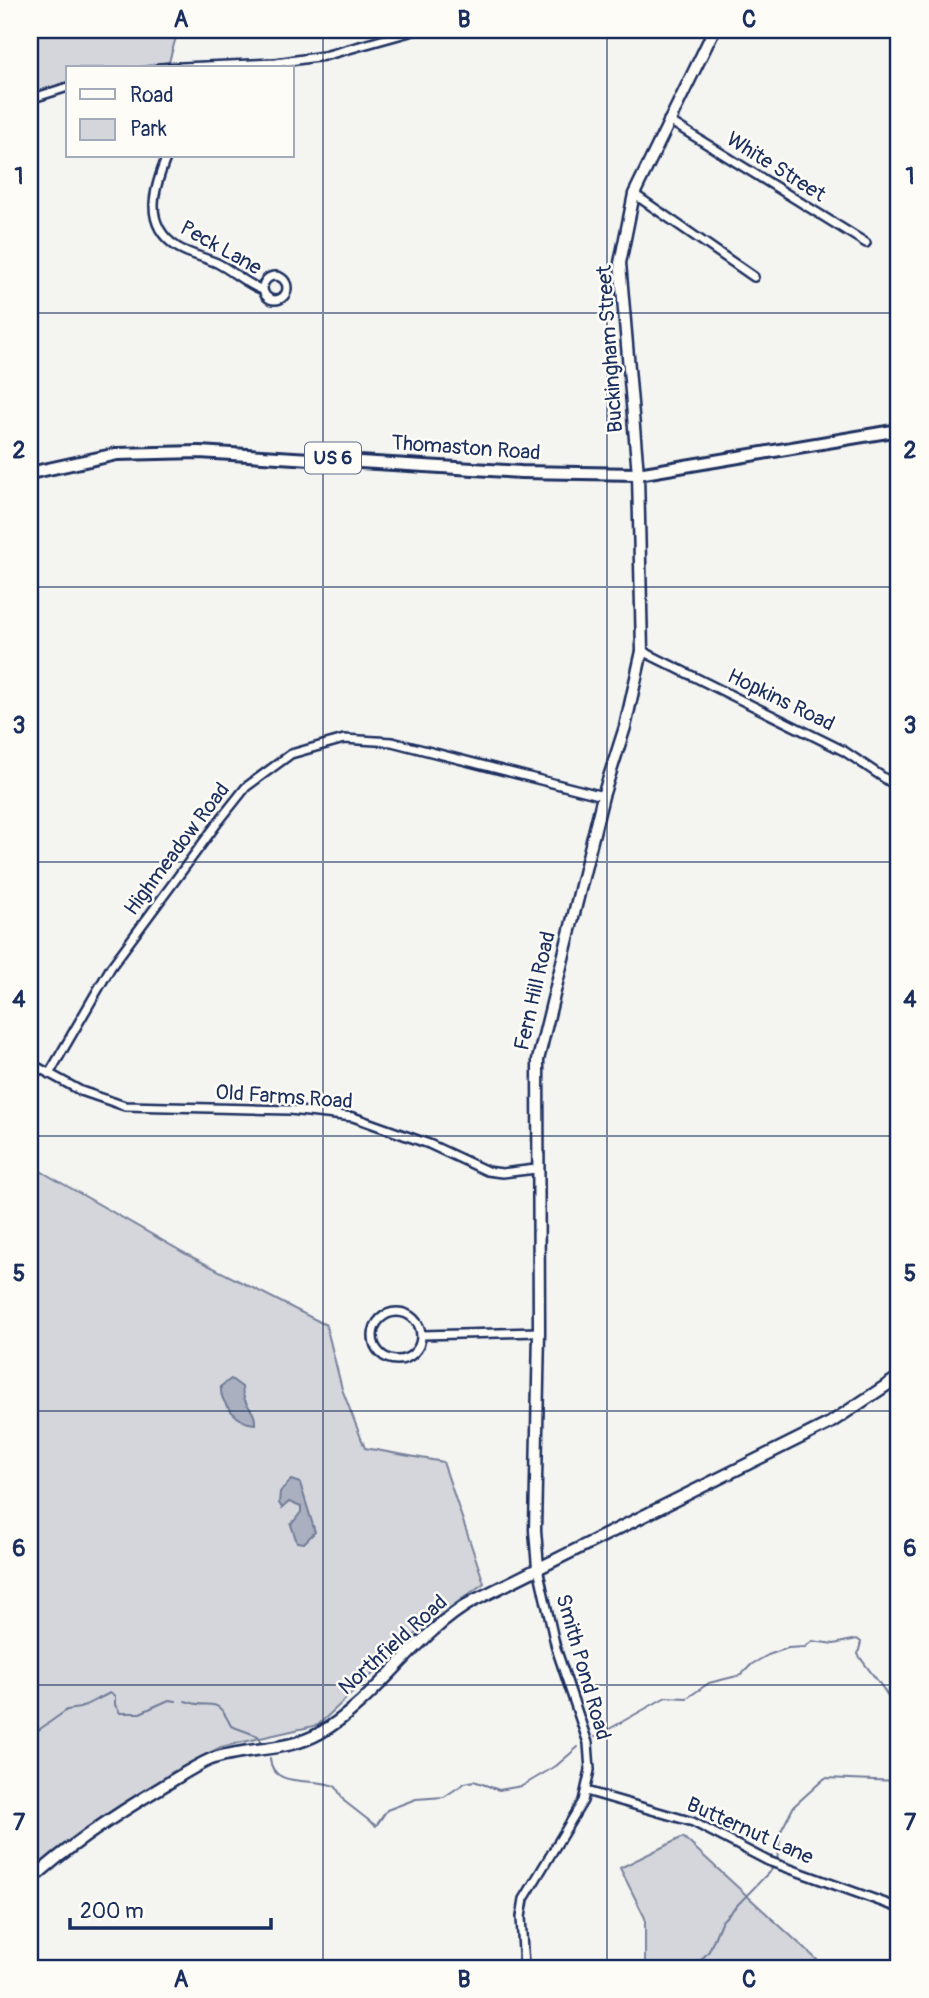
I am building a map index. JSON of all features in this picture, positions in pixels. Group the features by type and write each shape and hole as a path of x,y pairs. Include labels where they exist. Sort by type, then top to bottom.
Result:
{"main road":[{"name":"Thomaston Road","path":"30,473 117,454 199,452 521,472 638,474 899,430"}],"street":[{"path":"194,66 276,62 324,56 417,30"},
{"name":"Buckingham Street","path":"638,474 620,263 634,194 714,30"},
{"path":"30,99 66,88"},
{"name":"White Street","path":"668,120 866,243"},
{"name":"Peck Lane","path":"166,158 152,200 154,217 162,234 178,248 218,264 263,290"},
{"path":"634,194 754,277"},
{"path":"899,293 894,305 899,314"},
{"name":"Fern Hill Road","path":"538,1569 535,1530 539,1332 536,1169 538,1060 603,796 625,727 642,651 638,474"},
{"name":"Hopkins Road","path":"642,651 844,751 899,788"},
{"name":"Highmeadow Road","path":"49,1074 111,967 226,813 246,788 291,754 344,739 392,742 603,796"},
{"name":"Old Farms Road","path":"30,1063 80,1091 125,1106 290,1110 353,1117 407,1135 487,1171 502,1173 536,1169"},
{"path":"395,1312 414,1318 422,1335 417,1350 400,1360 383,1355 373,1340 378,1321 395,1312"},
{"path":"422,1335 539,1332"},
{"name":"Northfield Road","path":"30,1881 113,1818 195,1767 218,1757 286,1745 321,1733 453,1614 831,1423 899,1377"},
{"name":"Smith Pond Road","path":"524,1968 521,1917 524,1899 586,1791 590,1770 588,1743 554,1637 538,1569"},
{"name":"Butternut Lane","path":"586,1791 692,1822 776,1864 899,1908"}],"green space":[{"path":"30,30 178,30 169,62 146,66 66,66 66,83 30,95"},
{"path":"30,1165 188,1255 326,1325 342,1389 365,1448 443,1462 484,1583 422,1628 318,1725 221,1747 172,1772 30,1873"},
{"path":"683,1837 826,1968 645,1968 645,1918 620,1868"}],"water":[{"path":"231,1379 242,1387 245,1399 254,1414 255,1424 237,1416 223,1399 221,1386"},
{"path":"291,1480 300,1483 315,1532 304,1543 297,1542 291,1525 301,1512 301,1507 289,1502 282,1508 279,1503 280,1492"}],"waterway":[{"path":"595,1737 666,1697 687,1698 709,1683 741,1675 752,1664 768,1655 788,1648 805,1647 812,1641 834,1644 857,1639 861,1642 858,1654 891,1701 896,1720 894,1730 899,1734"},
{"path":"30,1736 67,1710 80,1708 110,1693 115,1696 115,1705 120,1713 140,1713 169,1700 176,1701"},
{"path":"185,1701 217,1706 231,1726 258,1736 262,1744"},
{"path":"270,1758 273,1768 287,1779 336,1787 344,1801 376,1826 387,1810 416,1799 444,1797 465,1783 474,1781 499,1790 522,1786 556,1766 578,1747"},
{"path":"777,1861 781,1831 794,1806 825,1778 899,1781"},
{"path":"694,1968 709,1951 721,1922 775,1866"}]}
